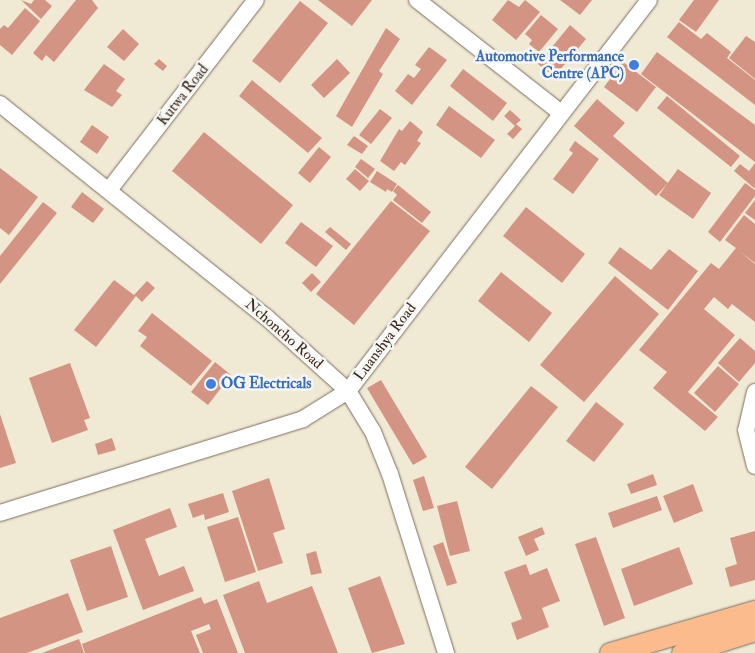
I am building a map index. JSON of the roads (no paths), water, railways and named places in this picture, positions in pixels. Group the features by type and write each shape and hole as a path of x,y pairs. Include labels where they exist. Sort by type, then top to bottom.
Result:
{"main road":[{"path":"610,653 755,611"},
{"path":"682,653 755,630"}],"street":[{"name":"Kutwa Road","path":"109,190 256,0"},
{"path":"417,0 561,113"},
{"name":"Luanshya Road","path":"0,513 303,420 348,391 649,0"},
{"name":"Nchoncho Road","path":"0,104 265,316 348,391 373,432 390,474 446,653"},
{"path":"755,392 746,430 755,466"}],"place":[{"name":"Automotive Performance Centre (APC)","path":"634,65"},
{"name":"OG Electricals","path":"211,384"}]}
